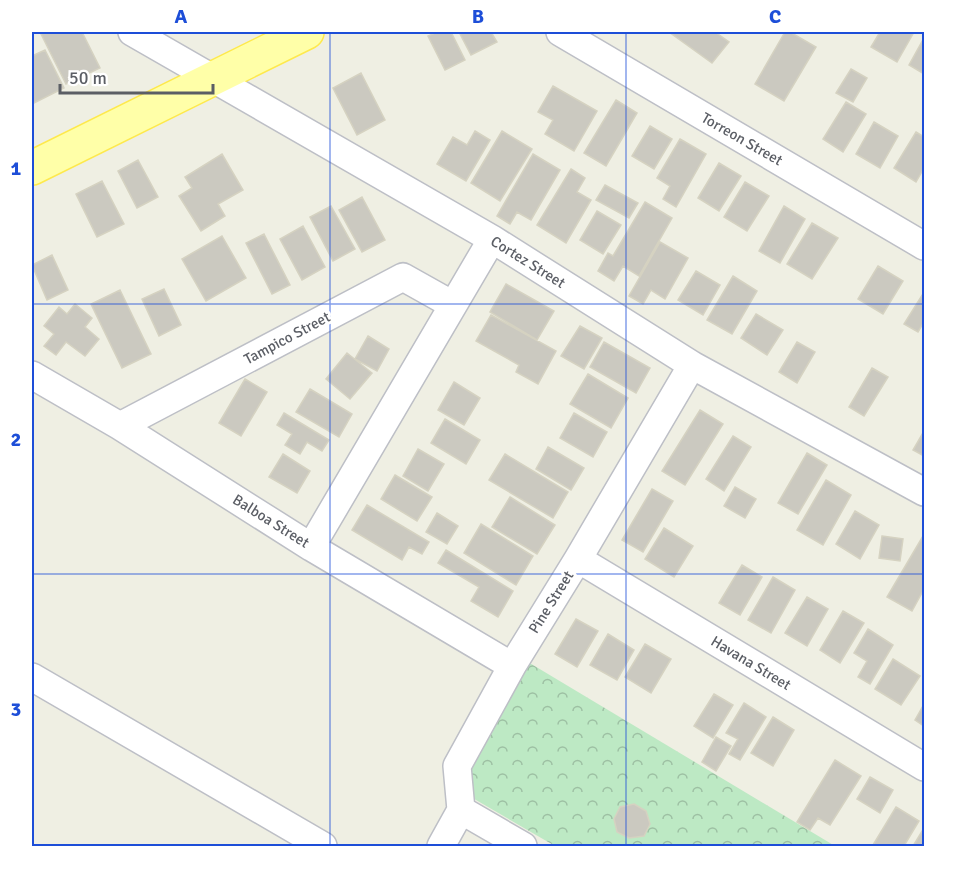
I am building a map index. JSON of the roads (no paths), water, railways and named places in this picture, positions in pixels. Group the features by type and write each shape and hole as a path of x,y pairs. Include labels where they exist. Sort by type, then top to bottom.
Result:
{"main road":[{"path":"32,168 307,32"}],"street":[{"name":"Cortez Street","path":"132,32 492,239 692,365 924,492"},
{"name":"Torreon Street","path":"560,32 924,246"},
{"path":"311,547 492,239"},
{"name":"Tampico Street","path":"120,426 403,277 453,305"},
{"name":"Pine Street","path":"461,810 456,766 512,666 692,365"},
{"name":"Balboa Street","path":"32,375 120,426 311,547 512,666"},
{"name":"Havana Street","path":"578,559 924,767"},
{"path":"32,677 323,846"},
{"path":"441,846 461,810 523,846"}]}
